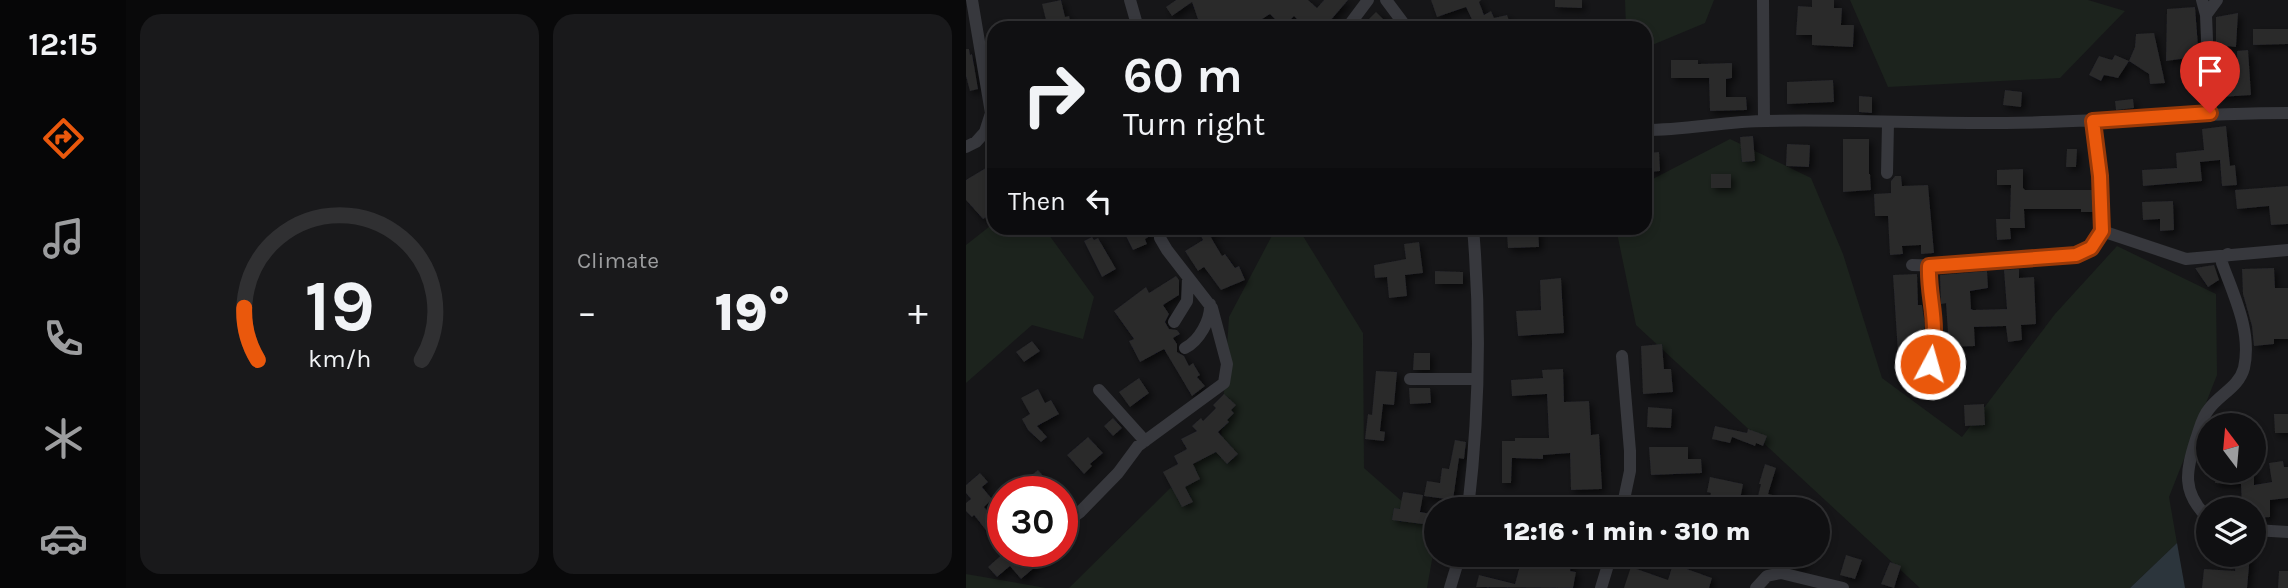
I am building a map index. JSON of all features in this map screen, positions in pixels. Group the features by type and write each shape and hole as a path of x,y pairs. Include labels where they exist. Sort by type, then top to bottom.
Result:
{"street":[{"path":"972,0 970,18 987,95"},
{"path":"1130,0 1136,21"},
{"path":"1352,21 1368,0"},
{"path":"1386,0 1402,21"},
{"path":"1763,0 1764,121"},
{"path":"2202,0 2206,15 2210,113"},
{"path":"2206,15 2217,0"},
{"path":"1652,130 1764,121 2093,121 2210,113 2288,113"},
{"path":"1912,265 2076,255 2091,248 2102,231 2100,176 2093,121"},
{"path":"1887,173 1888,123"},
{"path":"966,147 976,142 987,126"},
{"path":"2102,231 2186,259 2288,250"},
{"path":"1078,513 1118,473 1138,446 1224,383 1227,364 1215,314 1167,250 1161,235"},
{"path":"1470,497 1477,379 1474,235"},
{"path":"2196,503 2188,485 2189,462 2202,420 2240,377 2246,346 2245,329 2222,263 2223,257 2228,254"},
{"path":"1929,266 1928,294 1934,334 1927,353 1935,374"},
{"path":"1174,322 1187,301 1188,278"},
{"path":"1185,348 1194,344 1210,312 1210,304"},
{"path":"1622,356 1630,471 1625,497"},
{"path":"1410,379 1477,379"},
{"path":"1100,390 1145,441"},
{"path":"2266,531 2288,532"},
{"path":"1450,588 1456,567"},
{"path":"1601,588 1607,567"},
{"path":"1756,588 1767,576 1782,573 1843,588"}],"shaded area":[{"path":"1625,0 1714,0 1705,23 1652,45 1652,21 1626,21"},
{"path":"1850,0 2088,0 2125,11 2060,78 1888,87"},
{"path":"1730,139 1811,178 1843,254 1882,378 1962,437 2055,314 2117,246 2216,294 2217,375 2202,413 2196,413 2196,428 2169,497 2177,543 2130,588 1920,588 1830,505 1830,497 1822,497 1636,325 1617,235 1652,235 1652,179"},
{"path":"987,228 987,235 1049,235 1094,297 1083,339 1032,325 966,383 966,245"},
{"path":"1272,235 1302,235 1363,333 1364,468 1424,521 1424,567 1431,567 1427,588 1069,588 1221,438 1229,317"},
{"path":"2177,543 2185,588 2130,588"},
{"path":"966,574 1046,588 966,588"}],"building":[{"path":"1061,0 1065,17 1069,16 1070,21 1046,21 1042,4"},
{"path":"1176,0 1308,0 1317,8 1324,0 1348,0 1330,21 1299,21 1294,16 1289,21 1277,21 1270,14 1259,21 1199,21 1192,2 1172,16 1166,7"},
{"path":"1431,0 1481,0 1479,2 1484,15 1491,11 1494,18 1507,15 1509,21 1473,21 1466,7 1437,17"},
{"path":"1555,0 1582,0 1582,8 1555,7"},
{"path":"1812,0 1834,0 1834,8 1842,8 1841,25 1854,25 1853,47 1812,45 1812,35 1796,35 1798,6 1812,7"},
{"path":"2195,7 2198,46 2195,57 2166,61 2167,9"},
{"path":"1376,12 1385,21 1369,21"},
{"path":"2238,13 2236,47 2216,45 2216,17"},
{"path":"2253,29 2288,29 2288,44 2253,45"},
{"path":"2154,33 2165,83 2150,84 2149,74 2129,61 2135,47 2136,34"},
{"path":"966,49 972,54 978,89 970,91 966,76"},
{"path":"2248,50 2251,95 2220,97 2219,76 2238,75 2237,51"},
{"path":"2115,55 2129,61 2118,78 2104,75 2101,81 2089,75 2099,56 2112,60"},
{"path":"1671,60 1698,60 1698,64 1732,63 1732,78 1726,79 1726,97 1746,97 1747,110 1710,111 1709,78 1671,78"},
{"path":"1833,80 1834,102 1787,104 1787,82"},
{"path":"2005,90 2022,92 2021,107 2003,105"},
{"path":"1859,96 1872,97 1872,113 1859,112"},
{"path":"2133,99 2134,108 2116,110 2115,101"},
{"path":"2226,126 2230,166 2235,165 2237,185 2222,186 2220,160 2200,162 2202,181 2143,186 2142,170 2177,168 2176,153 2204,150 2202,129"},
{"path":"1753,136 1755,161 1742,162 1740,137"},
{"path":"1843,139 1869,139 1871,190 1843,192"},
{"path":"1787,144 1810,145 1809,167 1786,166"},
{"path":"2067,149 2077,149 2076,167 2066,167"},
{"path":"1659,152 1660,171 1652,172 1652,153"},
{"path":"987,167 987,216 983,219 966,200 966,180"},
{"path":"2023,169 2025,190 2092,190 2093,212 2081,212 2081,209 2024,209 2025,228 2010,228 2011,239 1997,240 1996,219 2010,219 2011,185 1997,185 1997,170"},
{"path":"1711,174 1731,174 1731,188 1711,188"},
{"path":"1895,176 1901,176 1902,186 1928,185 1934,253 1921,254 1921,245 1902,246 1903,254 1890,255 1888,216 1875,216 1874,194 1891,193 1891,181"},
{"path":"2288,186 2288,224 2271,225 2269,206 2237,209 2235,190"},
{"path":"2173,201 2174,230 2160,231 2160,219 2143,220 2142,202"},
{"path":"1126,235 1152,235 1145,239 1147,244 1133,250"},
{"path":"1200,235 1210,235 1222,256 1225,254 1235,268 1239,266 1245,280 1221,290 1204,267 1198,271 1185,251 1203,240"},
{"path":"1507,235 1538,235 1539,247 1508,248"},
{"path":"1092,237 1094,240 1098,238 1116,269 1102,277 1084,241"},
{"path":"1419,242 1423,273 1405,275 1407,296 1389,298 1387,277 1375,278 1374,265 1406,259 1404,244"},
{"path":"2214,265 2219,280 2208,287 2195,268"},
{"path":"2274,268 2275,288 2288,288 2288,339 2274,339 2274,344 2254,346 2252,326 2243,294 2242,269"},
{"path":"2019,269 2019,278 2034,277 2036,324 2021,325 2022,340 2008,342 2006,326 1974,327 1975,346 1949,347 1946,303 1941,304 1940,275 1987,271 1988,288 1970,291 1971,309 2007,309 2004,270"},
{"path":"1435,271 1463,272 1463,284 1435,284"},
{"path":"1917,274 1918,305 1922,305 1925,325 1919,355 1928,382 1900,385 1893,275"},
{"path":"1176,276 1179,280 1179,295 1163,305 1169,314 1165,322 1169,329 1177,330 1180,334 1173,338 1177,344 1177,352 1184,356 1189,366 1193,363 1200,375 1197,377 1205,386 1192,396 1164,349 1140,362 1129,341 1134,339 1114,311 1146,287 1149,293"},
{"path":"1561,278 1564,333 1518,336 1516,311 1541,310 1540,280"},
{"path":"1032,341 1040,351 1024,362 1016,352"},
{"path":"1662,344 1664,369 1671,369 1673,392 1643,394 1641,346"},
{"path":"1414,353 1430,353 1430,370 1413,370"},
{"path":"1563,369 1564,402 1589,401 1591,435 1599,434 1602,489 1571,490 1570,453 1543,455 1543,459 1512,458 1511,483 1502,483 1502,441 1515,441 1515,438 1549,438 1547,394 1512,396 1511,380 1543,378 1542,370"},
{"path":"1376,371 1397,372 1394,405 1383,404 1380,431 1385,432 1384,441 1365,439 1368,414 1372,415"},
{"path":"1139,378 1149,393 1130,407 1119,392"},
{"path":"1409,388 1430,388 1431,403 1410,404"},
{"path":"1038,389 1045,403 1051,400 1059,414 1037,426 1047,437 1041,442 1028,430 1022,419 1030,414 1021,398"},
{"path":"1224,394 1236,405 1231,410 1234,413 1227,420 1229,422 1218,432 1238,454 1227,464 1216,452 1193,464 1200,479 1185,487 1193,502 1182,507 1163,472 1178,464 1174,456 1187,449 1181,439 1197,431 1192,426 1201,418 1203,421 1216,408 1213,405"},
{"path":"1984,404 1985,425 1965,426 1964,405"},
{"path":"1648,407 1672,409 1671,428 1647,427"},
{"path":"2274,414 2288,414 2288,433 2275,433"},
{"path":"1113,418 1122,428 1113,436 1104,426"},
{"path":"1715,426 1747,433 1748,429 1767,436 1763,446 1756,443 1755,446 1732,437 1730,443 1712,439"},
{"path":"1088,437 1103,453 1090,464 1092,466 1084,474 1067,455"},
{"path":"1455,440 1466,442 1464,459 1459,458 1453,497 1424,496 1427,481 1440,483 1442,468 1449,469"},
{"path":"1649,447 1688,447 1688,459 1701,459 1702,473 1651,475"},
{"path":"2283,461 2284,467 2288,467 2288,498 2270,500 2270,517 2266,517 2266,497 2242,497 2241,484 2215,483 2254,483 2254,485 2272,482 2269,463"},
{"path":"1765,464 1776,468 1768,494 1771,497 1758,497"},
{"path":"1038,470 1043,476 1030,476"},
{"path":"980,473 987,481 982,487 987,493 987,504 984,507 987,510 987,531 974,515 972,517 966,511 966,503 971,499 966,493 966,485"},
{"path":"1710,477 1743,484 1740,497 1710,497 1711,493 1707,492"},
{"path":"1403,492 1423,495 1420,512 1424,513 1424,524 1392,520 1394,508 1400,509"},
{"path":"1846,555 1862,560 1855,579 1840,575"},
{"path":"1890,562 1901,566 1894,588 1881,584"},
{"path":"988,567 1009,567 997,577"},
{"path":"1011,567 1035,567 1021,579"},
{"path":"1520,567 1571,567 1570,571 1576,572 1573,588 1476,587 1479,575 1515,584"},
{"path":"1631,567 1668,580 1672,567 1681,567 1712,578 1709,588 1624,588"},
{"path":"2235,567 2249,567 2247,588 2202,588 2204,569 2235,571"},
{"path":"2279,571 2288,571 2288,588 2278,588"}],"route":[{"path":"1930,364 1927,353 1934,334 1928,294 1929,266 2076,255 2091,248 2102,231 2100,176 2093,121 2210,113"}]}
